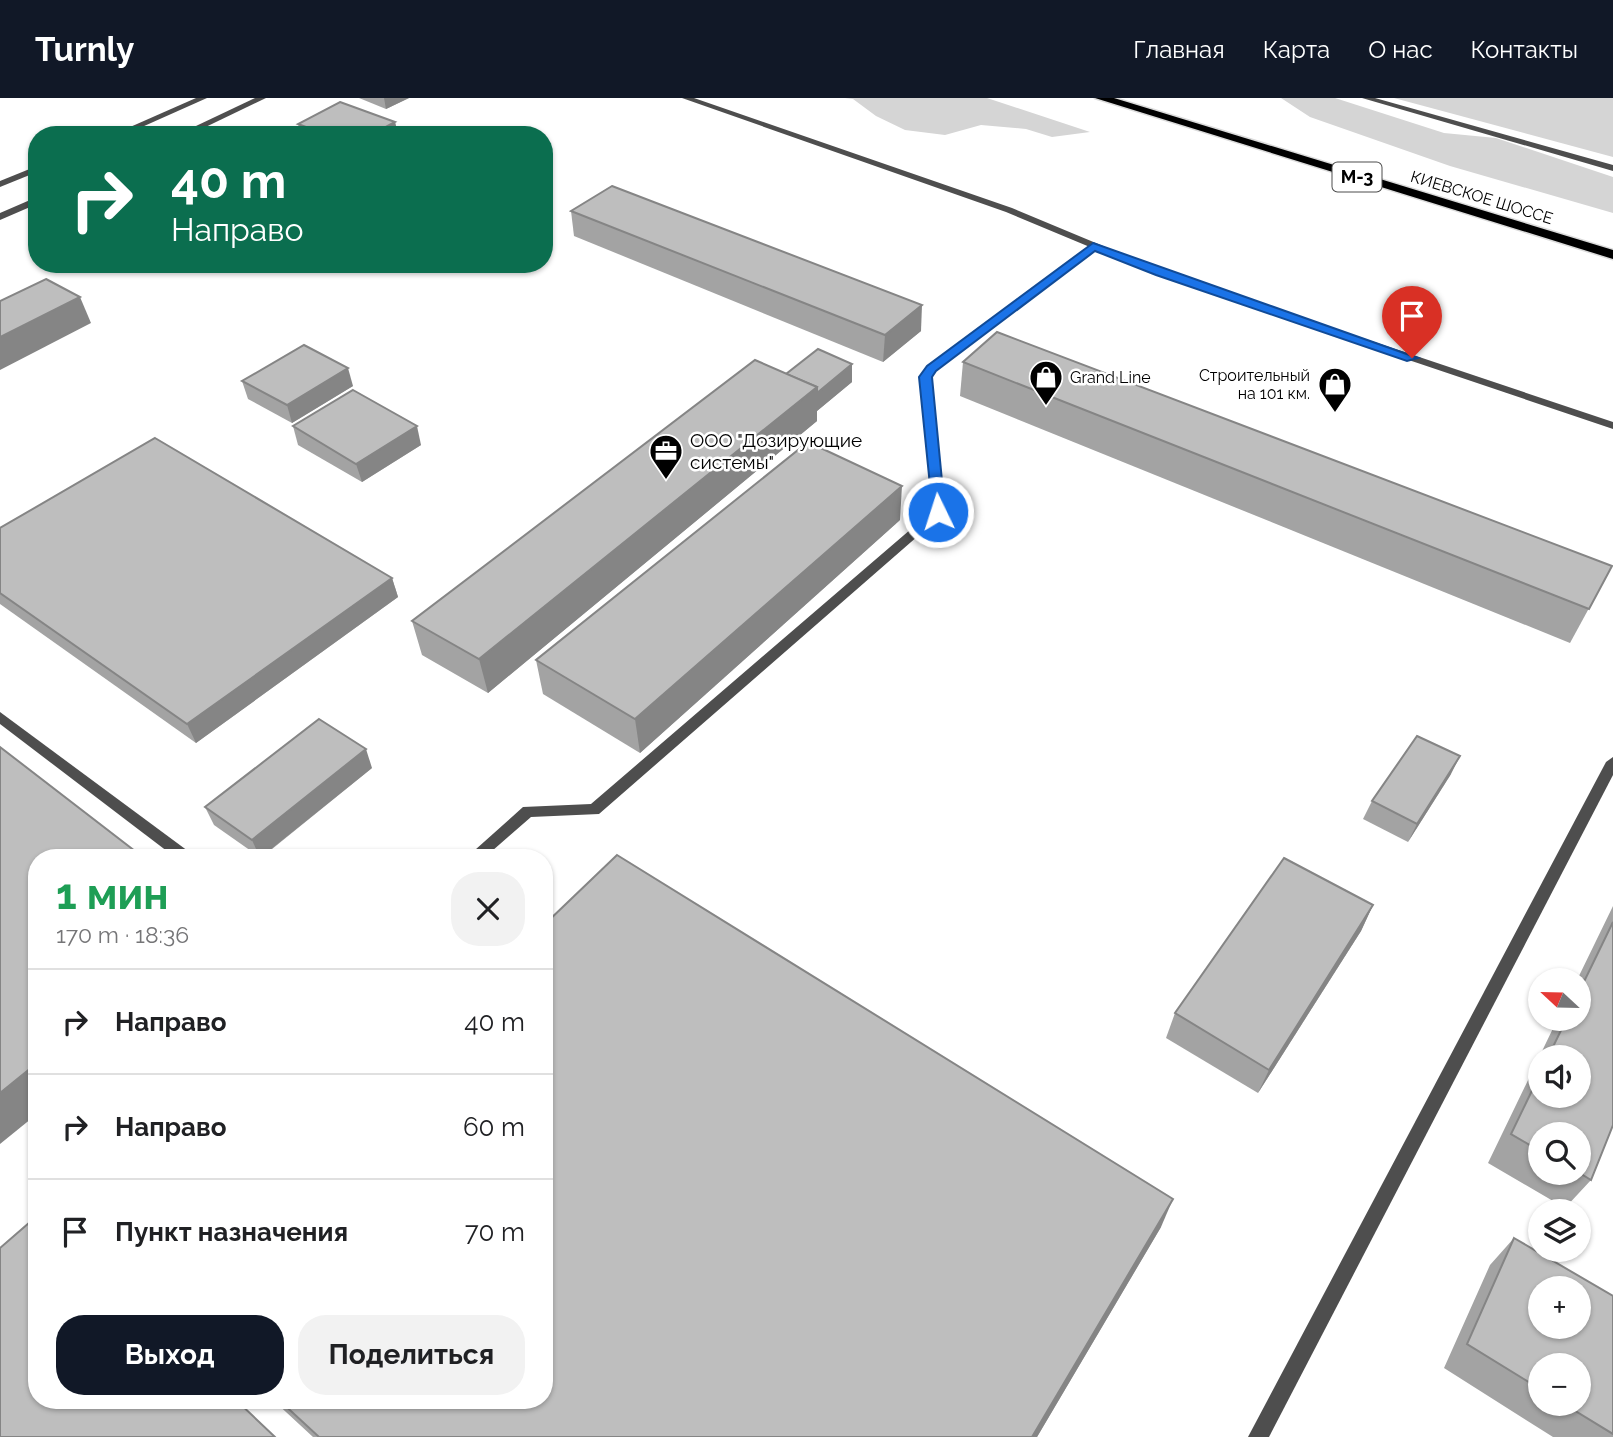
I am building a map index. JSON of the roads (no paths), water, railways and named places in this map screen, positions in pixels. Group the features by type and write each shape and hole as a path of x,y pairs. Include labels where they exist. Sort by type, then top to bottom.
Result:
{"highway":[{"name":"КИЕВСКОЕ ШОССЕ","path":"1101,98 1613,255"}],"street":[{"path":"137,126 203,98"},
{"path":"201,126 262,98"},
{"path":"685,98 1009,210 1160,273 1613,426"},
{"path":"1366,98 1613,168"},
{"path":"0,184 28,173"},
{"path":"0,217 28,204"},
{"path":"484,849 528,811 594,810 938,512 926,377 932,368 1093,247"},
{"path":"0,717 175,849"},
{"path":"1258,1437 1613,762"}],"place":[{"name":"Grand Line","path":"1046,407"},
{"name":"Строительный на 101 км.","path":"1335,414"},
{"name":"ООО \"Дозирующие системы\"","path":"666,481"}]}
